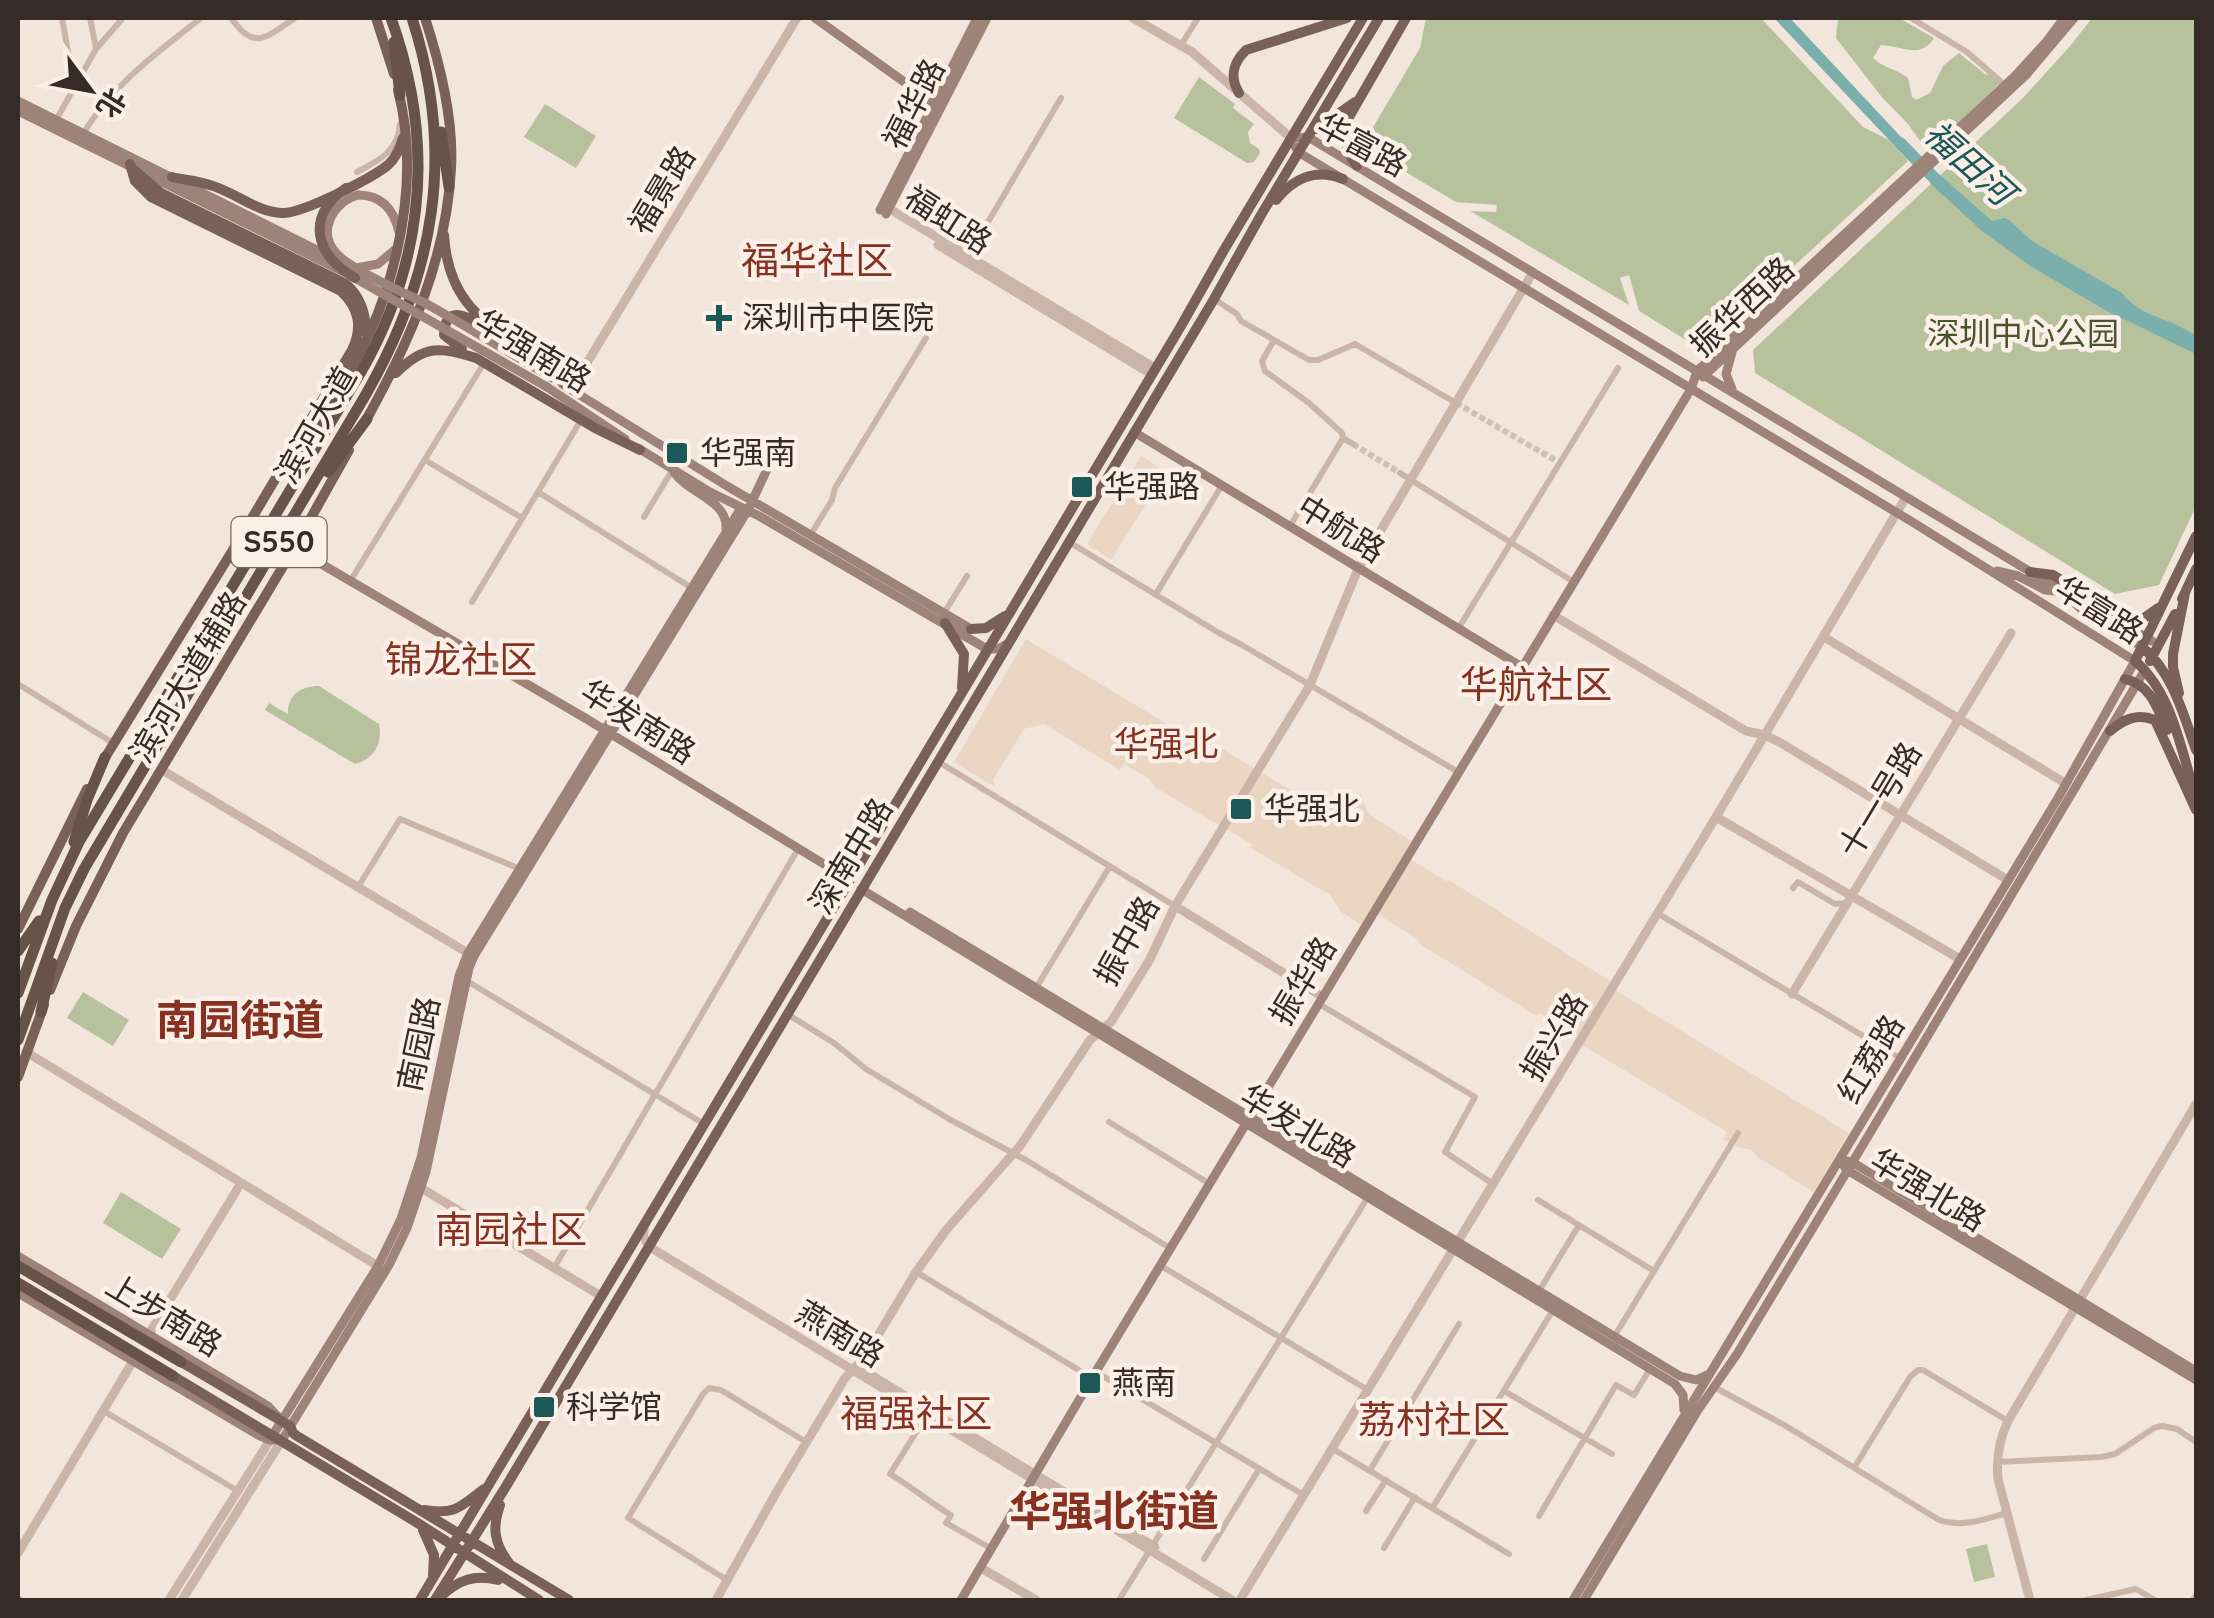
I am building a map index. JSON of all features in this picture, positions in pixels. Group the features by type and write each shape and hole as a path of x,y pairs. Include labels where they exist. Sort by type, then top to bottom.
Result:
{"highway":[{"path":"391,18 400,95"},
{"name":"滨河大道","path":"18,994 52,900 101,804 277,514 374,349 394,306 407,264 418,188 418,135 411,85 391,18"},
{"name":"滨河大道","path":"18,1040 65,908 98,843 380,370 406,315 428,236 435,140 431,90 412,18"},
{"path":"431,90 449,187"},
{"path":"277,514 303,452 334,396"},
{"path":"292,519 367,419"},
{"path":"60,882 105,757"},
{"path":"18,950 23,934 52,900"},
{"path":"41,1012 65,908"},
{"path":"18,963 23,934"},
{"path":"18,1266 181,1362"},
{"path":"18,1282 173,1376"}],"main road":[{"name":"滨河大道辅路","path":"293,449 334,396 381,304 399,242 406,163 404,122 396,80 376,18"},
{"name":"滨河大道辅路","path":"18,1077 95,886 294,548 367,419 417,319 444,224 451,166 438,64 425,18"},
{"path":"816,18 937,105"},
{"name":"福华路","path":"885,211 977,18"},
{"name":"福华路","path":"937,105 987,18"},
{"path":"1239,93 1233,82 1233,70 1246,50 1348,18"},
{"name":"深南中路","path":"420,1600 1362,18"},
{"name":"深南中路","path":"436,1600 1379,18"},
{"path":"1357,166 1349,156 1345,134 1356,102 1406,18"},
{"name":"振华西路","path":"1701,373 1733,349 1940,151 2037,52 2064,18"},
{"name":"振华西路","path":"1940,151 2034,67 2074,18"},
{"path":"18,101 355,268 378,264 399,242 396,220 388,206 354,184"},
{"path":"1308,137 1356,102"},
{"name":"华强南路","path":"18,110 355,278 549,383 569,388 811,534 987,649"},
{"path":"172,177 209,184 260,208 295,212 389,164 400,149 404,122"},
{"name":"华富路","path":"2196,750 2163,670 2144,643 2079,598 1308,137 1291,138 1298,152 1897,512 2134,661 2161,696 2188,764 2196,796"},
{"path":"130,164 161,193 346,284 364,311 366,329 357,349"},
{"path":"1261,214 1302,178 1319,174 1343,179"},
{"name":"振华西路","path":"1691,389 1701,373 1909,181"},
{"path":"354,184 332,199 319,227 329,258 355,278"},
{"name":"华强南路","path":"354,184 330,218 328,237 338,256 431,307 673,470 944,618 971,629"},
{"path":"444,224 449,269 457,289 500,335"},
{"path":"569,388 547,366 465,315 452,316 445,325 446,338 480,360 640,450"},
{"path":"380,394 398,371 423,352 438,348 480,360"},
{"name":"滨河大道辅路","path":"23,934 82,798 105,757 357,349"},
{"path":"1733,349 1726,374 1736,394"},
{"name":"振华路","path":"961,1600 1691,389"},
{"name":"中航路","path":"1134,432 1522,666"},
{"path":"745,509 777,448"},
{"path":"673,470 686,486 720,508 729,534 752,522 774,526"},
{"path":"720,497 726,486"},
{"name":"南园路","path":"286,1424 378,1266 418,1186 459,976 745,509"},
{"name":"南园路","path":"608,732 692,588 729,534"},
{"name":"红荔路","path":"1573,1600 2065,783 2125,680 2196,536"},
{"name":"华发南路","path":"294,548 608,732 850,880"},
{"name":"红荔路","path":"1584,1600 1730,1365 2110,731 2196,569"},
{"name":"华富路","path":"1989,570 2018,576 2050,592 2064,592"},
{"path":"2030,572 2053,575 2130,620 2147,617 2166,600"},
{"path":"2181,709 2172,654 2185,594"},
{"path":"971,629 986,628 1010,612"},
{"path":"944,618 964,654 960,694"},
{"path":"987,649 998,649 1009,642"},
{"name":"华富路","path":"2144,643 2160,643"},
{"name":"华富路","path":"2125,680 2138,683 2152,698 2174,746 2196,777"},
{"path":"2110,731 2126,719 2155,720 2196,810"},
{"name":"华发北路","path":"862,886 1036,988 1100,1031"},
{"name":"华发北路","path":"862,886 1456,1246 1675,1384 1682,1391 1680,1421"},
{"name":"南园路","path":"275,1438 390,1265 403,1238 471,954"},
{"name":"华强北路","path":"1839,1160 2196,1380"},
{"name":"华发北路","path":"1456,1246 1687,1379 1711,1372"},
{"name":"上步南路","path":"18,1256 268,1406 292,1433 418,1516 452,1546 539,1600"},
{"name":"上步南路","path":"18,1293 132,1361 418,1516 459,1534 568,1600"},
{"name":"华强北路","path":"2077,1304 2196,1370"},
{"name":"上步南路","path":"181,1362 286,1424"},
{"name":"上步南路","path":"173,1376 275,1438"},
{"path":"430,1584 434,1555 418,1516 453,1511 489,1485"},
{"path":"505,1488 494,1532 513,1568"},
{"path":"436,1600 473,1577 508,1582"}],"street":[{"path":"62,18 68,75 78,82"},
{"path":"90,18 96,49"},
{"path":"56,120 96,49 124,18"},
{"path":"83,134 113,92 201,18"},
{"path":"231,18 245,36 255,39 264,38 295,18"},
{"name":"福景路","path":"569,388 798,18"},
{"path":"1132,18 1181,45 1291,138"},
{"path":"1181,45 1198,18"},
{"path":"1910,18 1967,52 2005,85"},
{"path":"354,184 397,141 400,122 396,80"},
{"path":"968,256 1061,98"},
{"name":"福虹路","path":"885,211 968,256 1153,371"},
{"name":"福虹路","path":"885,211 1153,371"},
{"name":"振中路","path":"716,1600 845,1378 916,1272 946,1229 1014,1153 1100,1031 1111,1022 1149,960 1175,906 1310,685 1358,569 1534,272"},
{"path":"1214,300 1238,314 1241,322 1312,362 1354,344 1456,403"},
{"path":"811,534 926,338"},
{"path":"1274,340 1262,361 1265,372 1342,433 1290,526"},
{"path":"351,580 425,460 480,360"},
{"path":"1458,629 1618,368"},
{"path":"472,602 582,420"},
{"path":"1342,438 1353,444"},
{"path":"425,460 522,518"},
{"path":"644,517 673,470"},
{"path":"1400,474 1574,582"},
{"path":"1156,594 1222,485"},
{"path":"538,492 692,588"},
{"name":"振兴路","path":"1241,1600 1906,496"},
{"path":"1068,542 1458,772"},
{"path":"944,618 966,576"},
{"path":"1554,616 1746,732 1765,735 2008,880"},
{"name":"十一号路","path":"1792,994 2011,633"},
{"path":"1824,636 2065,783"},
{"path":"18,684 113,743"},
{"path":"937,760 1474,1096 1445,1152 1494,1184"},
{"path":"162,770 471,954"},
{"path":"1716,817 1849,899 1960,959"},
{"path":"358,886 400,819 523,870"},
{"path":"554,1268 798,849"},
{"path":"1036,988 1110,866"},
{"path":"1793,888 1798,882 1835,904 1849,899"},
{"path":"1657,913 1900,1058"},
{"path":"467,981 704,1124"},
{"path":"788,1014 866,1069 1171,1249"},
{"path":"26,1052 378,1266"},
{"path":"2030,1600 1998,1479 2002,1436 2196,1104"},
{"path":"1108,1122 1210,1184"},
{"path":"1614,1336 1738,1132"},
{"path":"149,1334 241,1183"},
{"path":"418,1186 601,1296"},
{"path":"1119,1600 1370,1194"},
{"path":"1538,1200 1654,1271"},
{"name":"燕南路","path":"662,1222 659,1242 664,1249 855,1368"},
{"path":"644,1224 648,1246"},
{"path":"1540,1291 1580,1225"},
{"name":"燕南路","path":"648,1246 1241,1600"},
{"path":"1161,1266 1368,1390"},
{"path":"916,1272 1304,1495"},
{"path":"1433,1508 1553,1310"},
{"path":"1370,1470 1460,1324"},
{"path":"18,1553 132,1361"},
{"path":"1539,1516 1616,1385 1634,1396 1650,1369"},
{"path":"1854,1468 1918,1370 2008,1421"},
{"path":"1714,1387 1945,1522 1964,1524 2007,1513"},
{"path":"728,1580 628,1518 709,1388 720,1390 806,1442"},
{"path":"1504,1390 1612,1454"},
{"path":"102,1410 238,1491"},
{"path":"928,1412 890,1474 951,1515 946,1523 992,1549"},
{"path":"1997,1462 2102,1457 2115,1454 2162,1426 2177,1428 2196,1442"},
{"name":"南园路","path":"169,1600 275,1438"},
{"name":"南园路","path":"182,1600 275,1438"},
{"path":"1333,1448 1509,1554"},
{"path":"1204,1558 1259,1468"},
{"path":"1366,1511 1386,1480"},
{"path":"1384,1548 1415,1497"},
{"name":"燕南路","path":"1152,1548 1232,1600"},
{"path":"981,1568 1036,1600"},
{"path":"2086,1600 2136,1589 2154,1600"}],"green space":[{"path":"1426,18 1761,18 1863,127 1889,140 1908,161 1716,338 1686,340 1639,311 1629,275 1620,278 1629,305 1470,211 1496,212 1497,205 1456,202 1382,158 1372,129 1420,48"},
{"path":"1838,18 1899,18 1934,38 1917,50 1881,45 1873,58 1908,78 1916,100 1930,93 1943,66 1959,53 1985,74 2000,78 1999,84 1928,152 1836,38"},
{"name":"深圳中心公园","path":"2092,18 2196,18 2196,506 2159,585 2115,594 1755,373 1753,350 2023,98"},
{"path":"1199,77 1254,124 1248,132 1250,143 1260,153 1254,162 1247,163 1174,118"},
{"path":"545,104 596,136 576,168 524,137"},
{"path":"319,686 379,724 378,744 367,758 355,764 265,710 269,703 288,714 296,693"},
{"path":"83,992 129,1020 113,1046 67,1018"},
{"path":"121,1192 181,1229 162,1259 103,1223"},
{"path":"1987,1544 1995,1577 1974,1582 1966,1549"}],"shaded area":[{"path":"1141,456 1166,472 1111,560 1087,544"},
{"path":"1026,639 1192,739 1216,745 1320,808 1361,794 1373,817 1418,845 1410,859 1849,1133 1814,1192 1752,1150 1723,1139 1727,1132 1579,1043 1581,1038 1541,1014 1535,1015 1377,914 1367,928 1341,912 1330,895 1156,788 1149,779 1124,764 1120,770 1044,724 1024,729 993,780 995,787 954,762"}],"water":[{"path":"1774,18 1790,18 1915,152 1907,159"},
{"path":"1939,174 1992,221 2009,220 2032,241 2122,293 2139,308 2196,335 2196,354 2105,310 2032,267 1982,231 1930,183"}],"waterway":[{"name":"福田河","path":"1900,143 1945,189"}],"tunnel":[{"path":"1456,403 1560,463"},
{"path":"1353,444 1400,473"}],"place":[{"name":"深圳市中医院","path":"719,318"},
{"name":"华强南","path":"677,453"},
{"name":"华强路","path":"1082,487"},
{"name":"华强北","path":"1241,809"},
{"name":"燕南","path":"1090,1383"},
{"name":"科学馆","path":"544,1407"}],"district":[{"name":"福华社区","path":"817,261"},
{"name":"锦龙社区","path":"461,660"},
{"name":"华航社区","path":"1536,685"},
{"name":"华强北","path":"1166,744"},
{"name":"南园街道","path":"240,1020"},
{"name":"南园社区","path":"511,1230"},
{"name":"福强社区","path":"916,1414"},
{"name":"荔村社区","path":"1434,1420"},
{"name":"华强北街道","path":"1114,1511"}]}
